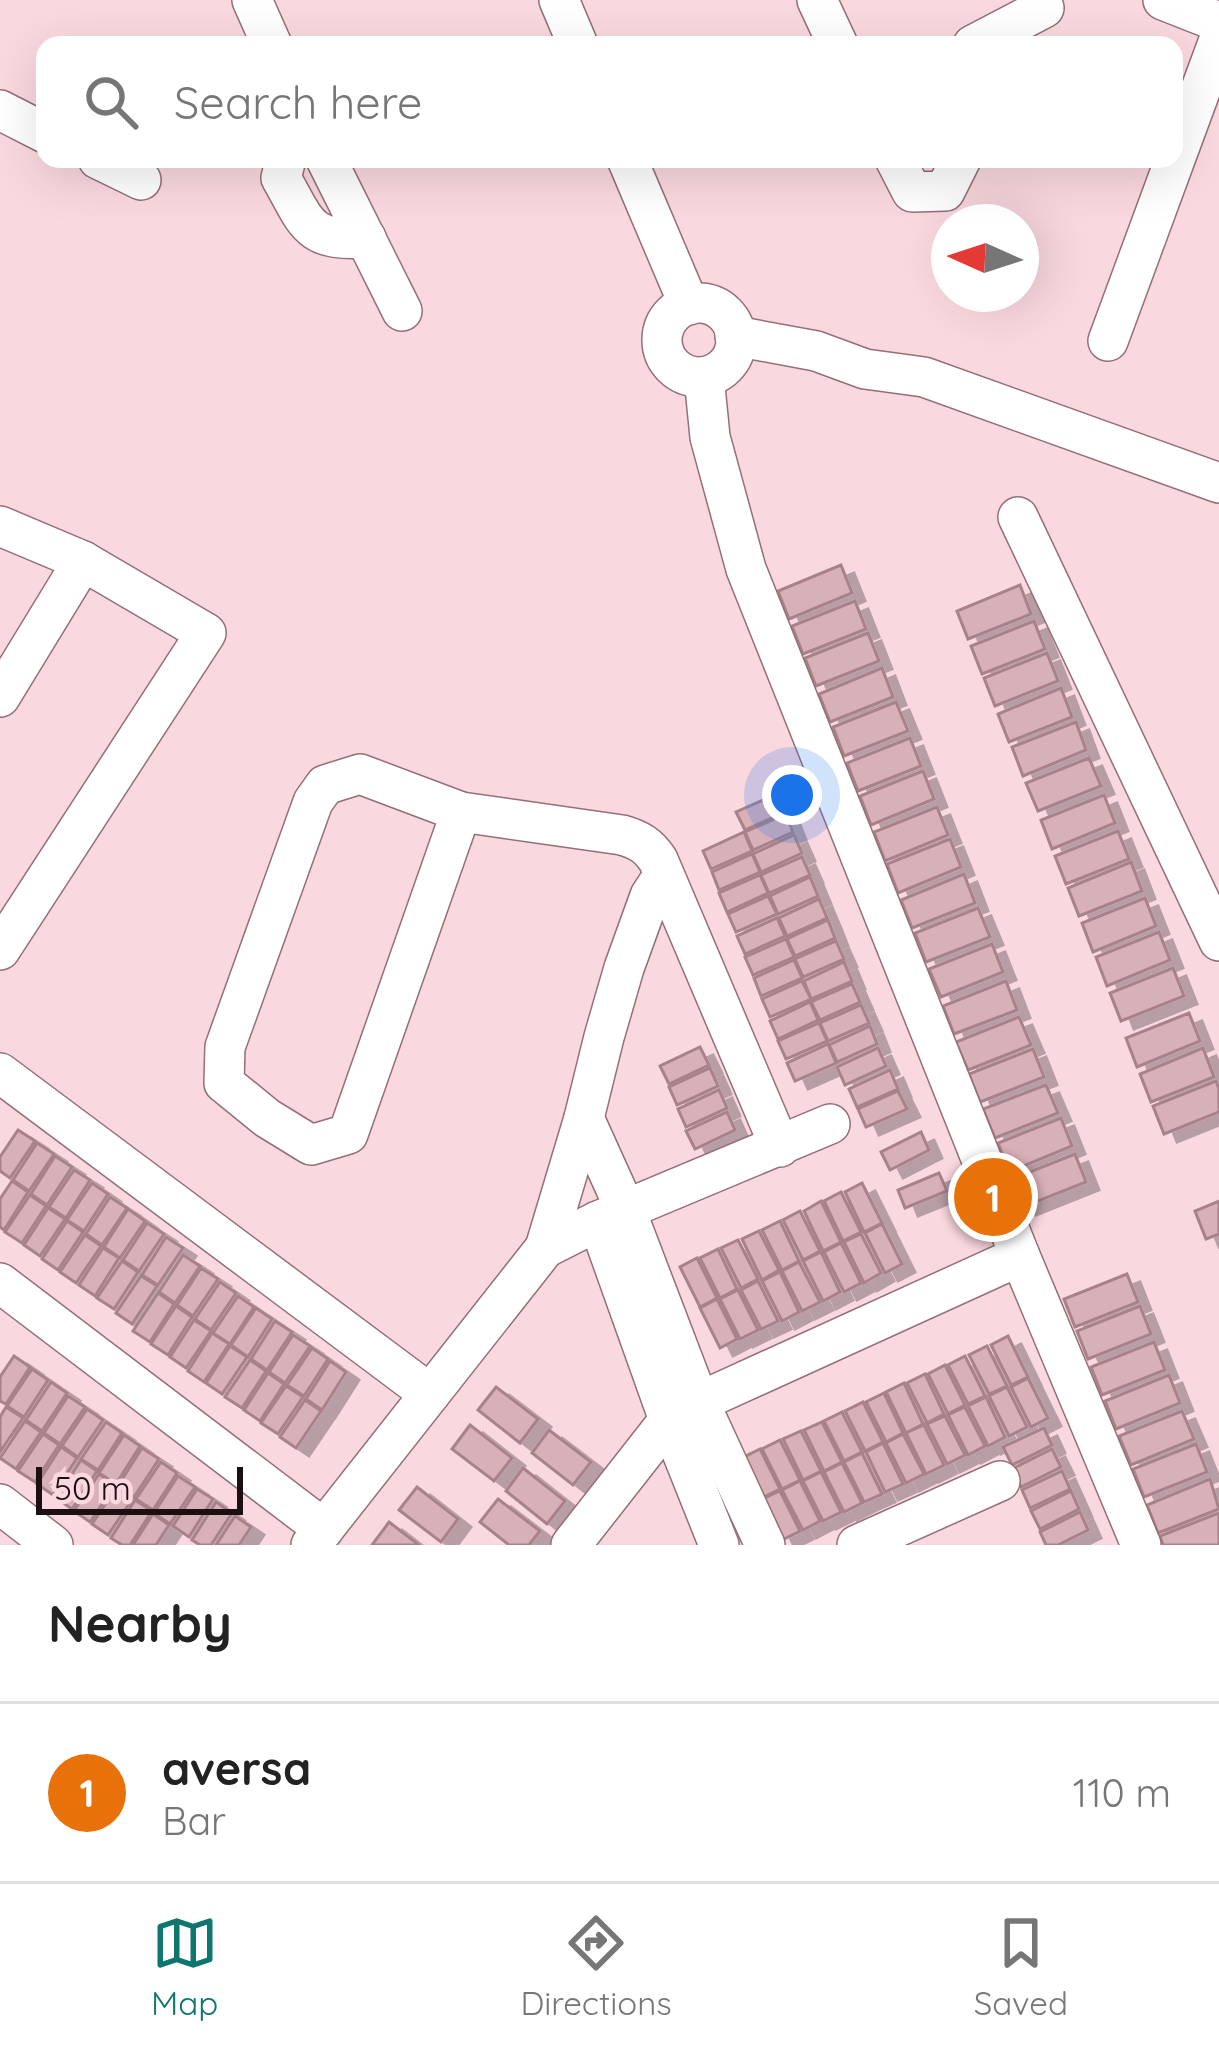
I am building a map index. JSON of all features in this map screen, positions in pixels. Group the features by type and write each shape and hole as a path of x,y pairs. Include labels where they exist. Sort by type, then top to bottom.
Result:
{"street":[{"path":"252,0 268,36"},
{"path":"559,0 574,36"},
{"path":"817,0 834,36"},
{"path":"1163,0 1219,22"},
{"path":"994,36 1044,8"},
{"path":"1183,138 1219,40"},
{"path":"0,110 36,128"},
{"path":"116,168 141,180"},
{"path":"283,168 280,178 311,230 337,240 366,238"},
{"path":"331,168 402,310"},
{"path":"631,168 689,305"},
{"path":"900,168 912,192 945,191 956,168"},
{"path":"1108,341 1172,168"},
{"path":"707,304 722,312 732,326 735,344 728,362 704,377 677,370 663,348 668,321 689,305 707,304"},
{"path":"734,336 816,351 865,369 924,377 1219,483"},
{"path":"704,377 710,437 746,569 1020,1256 1141,1545"},
{"path":"1018,517 1219,941"},
{"path":"0,526 82,560 206,633 0,950"},
{"path":"0,697 82,560"},
{"path":"461,812 348,1134 311,1145 224,1084 225,1047 314,802 325,785 360,775 461,812 622,835 650,849 780,1147"},
{"path":"0,1283 317,1537 545,1248 624,968 650,896 663,876"},
{"path":"0,1073 430,1394"},
{"path":"584,1118 612,1216 684,1411 719,1545"},
{"path":"545,1248 830,1124"},
{"path":"571,1545 684,1411 1020,1256"},
{"path":"684,1411 765,1545"},
{"path":"857,1545 944,1528 1000,1481"},
{"path":"0,1504 52,1545"}],"building":[{"path":"841,565 852,593 789,619 778,591"},
{"path":"1020,585 1031,614 968,639 957,611"},
{"path":"855,601 866,629 803,654 792,626"},
{"path":"1034,621 1045,649 982,674 971,646"},
{"path":"868,633 879,661 816,686 805,658"},
{"path":"1047,653 1058,681 995,706 984,678"},
{"path":"882,668 893,697 830,722 819,694"},
{"path":"1061,688 1072,717 1009,742 998,714"},
{"path":"896,702 908,731 844,756 833,727"},
{"path":"1076,722 1086,750 1023,776 1012,747"},
{"path":"910,738 921,766 858,791 847,763"},
{"path":"1089,758 1101,786 1038,811 1026,783"},
{"path":"923,771 934,799 871,825 860,796"},
{"path":"777,794 785,812 745,830 736,812"},
{"path":"1104,795 1115,823 1052,849 1041,820"},
{"path":"937,807 948,835 885,861 874,832"},
{"path":"786,814 793,832 753,850 745,832"},
{"path":"1118,831 1129,859 1066,884 1055,856"},
{"path":"744,832 752,851 711,869 703,851"},
{"path":"794,835 802,853 761,872 753,854"},
{"path":"950,839 961,867 898,893 887,864"},
{"path":"752,854 760,872 719,890 712,872"},
{"path":"802,857 810,875 769,893 761,875"},
{"path":"1131,862 1142,891 1079,916 1068,888"},
{"path":"964,874 975,903 912,928 901,900"},
{"path":"760,875 768,893 727,912 719,893"},
{"path":"810,877 818,896 778,914 770,896"},
{"path":"768,896 777,914 736,932 728,914"},
{"path":"1145,898 1156,926 1093,952 1082,923"},
{"path":"819,899 827,918 787,936 779,918"},
{"path":"978,908 990,937 926,962 915,933"},
{"path":"777,918 785,936 745,954 737,936"},
{"path":"828,920 835,938 795,956 787,939"},
{"path":"1159,932 1170,960 1107,986 1096,957"},
{"path":"786,939 794,957 753,975 745,957"},
{"path":"836,941 844,959 803,977 795,959"},
{"path":"992,944 1003,972 941,997 929,969"},
{"path":"794,960 802,978 761,996 754,978"},
{"path":"844,962 852,981 811,999 804,981"},
{"path":"1173,968 1184,996 1121,1021 1110,993"},
{"path":"802,981 811,999 770,1017 762,999"},
{"path":"1006,981 1017,1010 954,1034 943,1006"},
{"path":"852,984 860,1002 820,1020 811,1002"},
{"path":"810,1002 818,1020 778,1039 770,1021"},
{"path":"861,1005 869,1023 828,1041 820,1023"},
{"path":"1189,1013 1200,1041 1137,1067 1126,1038"},
{"path":"1019,1017 1031,1045 968,1070 956,1042"},
{"path":"819,1023 827,1041 786,1059 778,1041"},
{"path":"870,1026 877,1044 837,1062 829,1045"},
{"path":"828,1044 836,1063 795,1081 787,1063"},
{"path":"700,1047 709,1065 669,1084 660,1066"},
{"path":"878,1048 886,1066 845,1085 837,1067"},
{"path":"1203,1048 1214,1077 1151,1102 1140,1074"},
{"path":"1033,1049 1044,1077 980,1102 969,1074"},
{"path":"710,1068 718,1086 677,1105 669,1087"},
{"path":"890,1070 898,1089 857,1107 849,1089"},
{"path":"1216,1081 1219,1112 1164,1134 1153,1106"},
{"path":"1046,1085 1058,1113 995,1138 983,1109"},
{"path":"719,1090 727,1108 686,1127 678,1109"},
{"path":"898,1091 907,1109 866,1127 858,1109"},
{"path":"727,1112 735,1130 695,1149 686,1131"},
{"path":"1061,1118 1072,1146 1009,1172 998,1143"},
{"path":"18,1130 35,1141 10,1178 0,1171 0,1157"},
{"path":"921,1132 929,1150 890,1170 881,1152"},
{"path":"37,1143 54,1154 29,1191 13,1180"},
{"path":"1075,1154 1086,1182 1023,1207 1012,1179"},
{"path":"55,1156 72,1167 47,1205 31,1194"},
{"path":"74,1170 90,1180 66,1218 49,1207"},
{"path":"939,1173 947,1191 905,1208 898,1190"},
{"path":"12,1181 28,1192 4,1230 0,1199"},
{"path":"92,1183 108,1194 84,1231 67,1220"},
{"path":"862,1183 882,1223 864,1232 845,1192"},
{"path":"841,1192 861,1232 843,1241 824,1201"},
{"path":"30,1195 46,1206 22,1243 5,1232"},
{"path":"110,1197 127,1208 102,1245 86,1234"},
{"path":"821,1201 841,1242 823,1251 804,1211"},
{"path":"1219,1201 1219,1234 1206,1239 1195,1211"},
{"path":"48,1208 65,1219 40,1256 24,1245"},
{"path":"128,1209 145,1221 120,1258 104,1247"},
{"path":"800,1211 820,1251 803,1260 783,1220"},
{"path":"67,1221 83,1232 58,1270 42,1259"},
{"path":"780,1221 799,1261 782,1270 762,1230"},
{"path":"147,1223 164,1234 139,1271 123,1260"},
{"path":"882,1224 902,1264 885,1273 865,1233"},
{"path":"759,1231 779,1270 762,1280 742,1239"},
{"path":"861,1234 881,1273 864,1283 844,1242"},
{"path":"85,1235 101,1246 76,1283 60,1272"},
{"path":"166,1237 183,1248 158,1285 142,1275"},
{"path":"738,1240 758,1279 741,1288 721,1248"},
{"path":"841,1243 861,1283 844,1292 824,1252"},
{"path":"103,1248 119,1258 95,1296 79,1285"},
{"path":"718,1249 737,1289 720,1298 700,1258"},
{"path":"821,1252 840,1292 823,1301 803,1261"},
{"path":"183,1255 200,1266 175,1303 159,1292"},
{"path":"697,1258 717,1298 700,1307 680,1267"},
{"path":"122,1261 138,1272 114,1309 97,1298"},
{"path":"799,1262 820,1302 802,1311 782,1271"},
{"path":"201,1268 218,1279 193,1316 177,1305"},
{"path":"780,1272 799,1312 782,1321 762,1281"},
{"path":"1127,1274 1138,1302 1075,1327 1064,1299"},
{"path":"141,1276 157,1286 132,1324 116,1313"},
{"path":"758,1281 778,1321 761,1329 741,1290"},
{"path":"220,1282 236,1293 211,1330 195,1319"},
{"path":"738,1290 758,1330 740,1339 720,1299"},
{"path":"158,1293 174,1304 150,1342 133,1331"},
{"path":"238,1296 254,1307 230,1344 213,1333"},
{"path":"717,1299 737,1339 720,1348 700,1308"},
{"path":"176,1306 192,1317 168,1355 151,1344"},
{"path":"1140,1306 1151,1334 1088,1359 1077,1331"},
{"path":"256,1308 272,1319 248,1357 231,1345"},
{"path":"194,1320 211,1331 186,1368 170,1357"},
{"path":"275,1321 292,1332 267,1370 251,1359"},
{"path":"212,1333 229,1344 204,1382 188,1371"},
{"path":"293,1335 310,1346 285,1383 269,1372"},
{"path":"1008,1336 1028,1377 1011,1385 991,1345"},
{"path":"1154,1342 1165,1370 1102,1395 1091,1367"},
{"path":"230,1346 247,1357 222,1394 206,1383"},
{"path":"987,1346 1007,1386 989,1394 969,1355"},
{"path":"312,1348 328,1359 304,1396 287,1385"},
{"path":"14,1356 30,1367 6,1404 0,1401 0,1377"},
{"path":"965,1356 985,1396 968,1404 948,1365"},
{"path":"250,1360 266,1371 242,1408 225,1397"},
{"path":"330,1361 346,1372 322,1410 306,1399"},
{"path":"945,1365 965,1405 948,1414 928,1374"},
{"path":"32,1369 48,1380 24,1417 7,1406"},
{"path":"268,1373 284,1384 260,1421 244,1410"},
{"path":"925,1374 944,1414 927,1423 907,1383"},
{"path":"1169,1375 1180,1403 1116,1429 1105,1401"},
{"path":"1028,1378 1048,1418 1031,1427 1011,1387"},
{"path":"51,1382 67,1393 42,1431 26,1420"},
{"path":"904,1383 923,1424 906,1433 886,1392"},
{"path":"286,1386 303,1397 278,1434 261,1423"},
{"path":"496,1387 538,1419 520,1443 478,1410"},
{"path":"1007,1387 1027,1427 1009,1436 989,1396"},
{"path":"884,1393 903,1433 886,1442 866,1402"},
{"path":"68,1396 85,1407 60,1444 44,1433"},
{"path":"986,1397 1005,1437 988,1446 968,1406"},
{"path":"305,1400 321,1411 296,1448 280,1437"},
{"path":"863,1402 883,1442 865,1451 845,1411"},
{"path":"6,1407 23,1418 0,1452 0,1417"},
{"path":"965,1407 985,1446 968,1455 948,1415"},
{"path":"87,1409 103,1420 78,1457 62,1446"},
{"path":"1182,1411 1194,1439 1131,1465 1119,1436"},
{"path":"842,1412 862,1452 844,1461 824,1421"},
{"path":"945,1416 965,1455 947,1464 927,1424"},
{"path":"25,1421 41,1432 16,1469 0,1458"},
{"path":"106,1422 122,1433 98,1470 81,1459"},
{"path":"822,1422 842,1462 824,1471 804,1430"},
{"path":"470,1425 512,1458 494,1481 452,1449"},
{"path":"924,1425 944,1465 926,1474 906,1433"},
{"path":"1044,1428 1052,1445 1012,1465 1003,1447"},
{"path":"549,1430 591,1462 573,1485 532,1453"},
{"path":"801,1431 821,1471 803,1480 783,1439"},
{"path":"43,1434 59,1445 35,1482 18,1471"},
{"path":"903,1434 924,1474 906,1483 886,1443"},
{"path":"124,1435 140,1446 116,1484 99,1473"},
{"path":"780,1440 800,1480 782,1489 762,1449"},
{"path":"883,1443 903,1484 885,1492 866,1452"},
{"path":"1196,1444 1207,1472 1144,1497 1133,1469"},
{"path":"61,1447 77,1458 53,1495 37,1484"},
{"path":"142,1448 159,1459 134,1497 118,1486"},
{"path":"760,1449 780,1489 762,1498 742,1458"},
{"path":"1052,1449 1061,1467 1021,1487 1012,1469"},
{"path":"862,1453 882,1494 864,1502 844,1462"},
{"path":"81,1460 97,1471 72,1509 56,1498"},
{"path":"161,1462 177,1473 153,1510 136,1499"},
{"path":"842,1463 862,1503 844,1512 824,1472"},
{"path":"523,1468 565,1501 547,1524 506,1491"},
{"path":"1062,1471 1070,1489 1030,1508 1022,1490"},
{"path":"821,1472 841,1512 823,1521 803,1481"},
{"path":"99,1474 115,1485 90,1522 74,1511"},
{"path":"178,1476 195,1487 170,1524 154,1513"},
{"path":"1210,1479 1219,1509 1158,1533 1147,1505"},
{"path":"800,1481 820,1521 803,1530 782,1490"},
{"path":"117,1487 133,1498 108,1535 92,1524"},
{"path":"417,1487 458,1519 441,1542 399,1510"},
{"path":"197,1489 213,1499 189,1537 173,1526"},
{"path":"780,1491 800,1531 782,1540 762,1499"},
{"path":"1071,1491 1079,1509 1040,1529 1031,1511"},
{"path":"498,1499 540,1531 529,1545 509,1545 480,1522"},
{"path":"135,1500 152,1511 130,1545 122,1545 111,1538"},
{"path":"216,1502 232,1513 211,1545 200,1545 192,1540"},
{"path":"1080,1512 1088,1530 1058,1545 1046,1545 1040,1532"},
{"path":"1219,1513 1219,1545 1163,1545 1160,1536"},
{"path":"153,1514 169,1525 156,1545 133,1545"},
{"path":"235,1516 251,1527 239,1545 216,1545"},
{"path":"389,1522 419,1545 372,1545"}],"place":[{"name":"aversa","path":"993,1197"}]}
